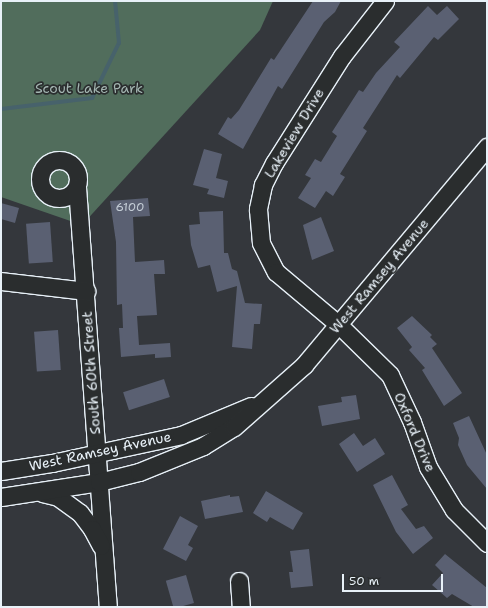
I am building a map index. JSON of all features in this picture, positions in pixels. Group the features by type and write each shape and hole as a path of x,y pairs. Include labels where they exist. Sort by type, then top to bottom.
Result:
{"street":[{"name":"Lakeview Drive","path":"339,325 276,272 262,243 258,209 263,185 274,163 342,56 385,1"},
{"name":"West Ramsey Avenue","path":"1,497 99,482 139,472 203,446 234,427 304,365 487,147"},
{"name":"South 60th Street","path":"77,187 86,291 96,454 108,607"},
{"path":"1,281 86,291"},
{"name":"Oxford Drive","path":"339,325 390,375 412,422 428,467 454,510 487,543"},
{"name":"West Ramsey Avenue","path":"1,471 96,454 181,435 265,400"},
{"path":"38,492 58,497 80,513 98,538 105,558"},
{"path":"239,581 241,607"}],"green space":[{"name":"Scout Lake Park","path":"1,1 273,1 260,30 82,225 1,197"}],"building":[{"path":"313,1 341,1 335,12 324,22 282,89 278,86 243,149 218,134 228,117 231,119 239,110 271,58 274,60"},
{"path":"428,6 437,15 447,6 459,19 438,40 434,37 400,78 397,75 363,128 367,131 340,174 345,177 333,196 326,191 315,208 298,198 311,178 305,175 315,159 321,162 337,136 332,132 359,90 363,92 376,73 400,47 394,42"},
{"path":"204,149 222,154 216,178 228,181 224,198 207,194 209,189 193,185"},
{"path":"148,198 150,216 133,217 135,262 164,260 165,274 154,274 157,315 137,316 139,345 170,343 171,357 155,358 155,354 121,357 119,328 123,328 122,304 117,305 116,242 110,201"},
{"path":"1,203 19,208 15,223 1,219"},
{"path":"223,211 224,253 228,253 232,269 237,271 245,303 262,304 260,324 254,324 252,349 232,347 237,286 217,292 210,265 198,268 191,245 189,225 200,224 199,212"},
{"path":"321,217 334,251 312,260 303,225"},
{"path":"50,222 53,262 29,264 26,224"},
{"path":"412,316 432,335 430,337 437,344 432,348 462,393 444,406 422,370 425,368 409,350 412,347 397,328"},
{"path":"58,330 61,370 37,372 34,332"},
{"path":"164,379 170,397 129,410 123,392"},
{"path":"356,395 360,419 322,426 318,406 342,402 341,397"},
{"path":"469,416 487,455 487,489 467,465 458,445 459,438 453,423"},
{"path":"354,433 363,446 375,438 385,454 357,472 339,444"},
{"path":"392,475 408,505 401,509 416,529 424,526 433,538 413,554 396,532 373,485"},
{"path":"266,491 303,513 293,530 270,517 267,522 253,513"},
{"path":"230,495 230,497 239,496 243,512 205,519 201,501"},
{"path":"180,516 198,526 188,545 193,548 186,561 163,549"},
{"path":"309,549 313,586 291,588 289,572 293,572 290,551"},
{"path":"445,554 487,588 487,607 474,607 452,594 447,598 432,585 443,573 435,565"},
{"path":"186,575 194,603 180,607 173,607 166,581"}],"waterway":[{"path":"1,109 92,98 119,43 115,1"}]}
